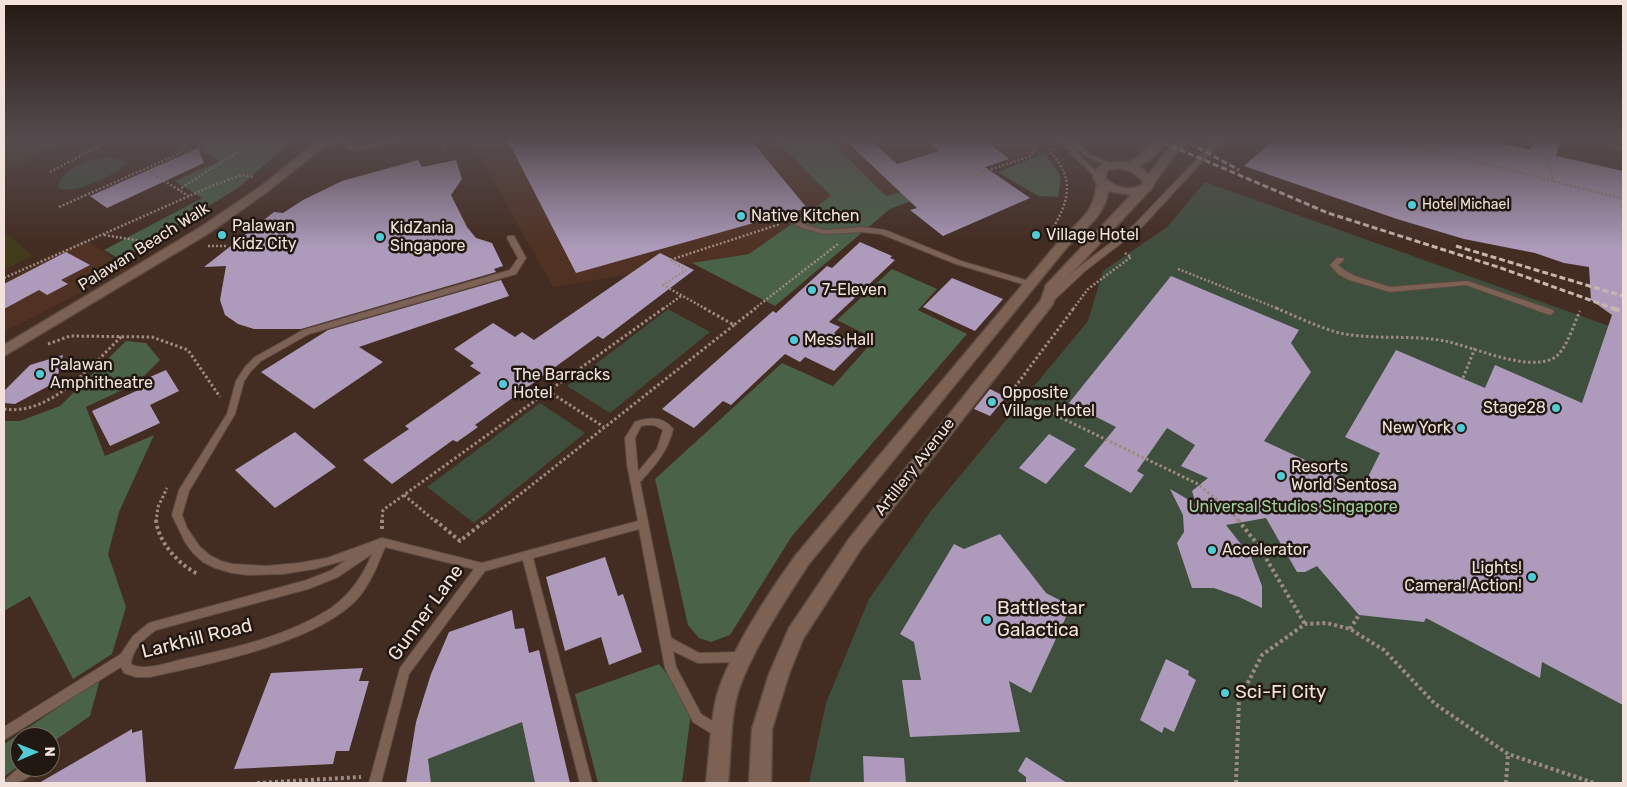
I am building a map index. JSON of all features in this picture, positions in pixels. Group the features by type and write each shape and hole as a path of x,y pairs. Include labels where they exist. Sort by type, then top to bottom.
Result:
{"street":[{"name":"Palawan Beach Walk","path":"4,351 205,230 281,176"},
{"path":"1101,176 1101,180 1123,191 1146,187 1149,180 1145,176"},
{"name":"Artillery Avenue","path":"760,783 762,729 780,674 796,634 855,544 918,462 1048,301 1051,288 1065,271 1126,210 1154,176"},
{"name":"Artillery Avenue","path":"717,783 721,733 727,696 744,657 782,589 802,560 1030,284 1100,205 1101,180"}],"lane":[{"path":"1097,176 1101,180"},
{"path":"1048,301 1138,226 1186,176"},
{"path":"793,220 815,231 854,232 873,230 885,233 949,259 1030,284"},
{"path":"482,567 382,542 327,562 264,570 230,568 208,560 193,547 176,515 184,490 230,414 240,381 258,359 306,332 513,272 522,258 511,238"},
{"path":"1340,260 1334,265 1341,272 1390,290 1466,284 1550,312"},
{"path":"635,482 658,457 666,441 668,429 661,423 649,420 638,424 630,438 635,482 642,524 671,668 697,718 721,733"},
{"name":"Gunner Lane","path":"375,779 404,672 482,567 642,524"},
{"name":"Larkhill Road","path":"382,542 371,569 352,597 312,624 268,640 150,672 140,673 132,670 127,665 125,658 134,640 153,626 308,584 334,574 382,542"},
{"path":"527,554 586,783"},
{"path":"666,641 698,658 744,657"},
{"path":"4,734 125,658"}],"path":[{"path":"59,207 135,176"},
{"path":"155,176 190,197"},
{"path":"178,190 200,176"},
{"path":"4,278 214,185 242,176 259,177"},
{"path":"1048,235 1059,219 1066,192 1065,176"},
{"path":"1530,176 1623,199"},
{"path":"1552,176 1554,182"},
{"path":"734,325 663,286 686,270 670,260 793,220"},
{"path":"404,495 460,541 854,232"},
{"path":"104,235 158,244"},
{"path":"1015,387 1088,289 1132,257 1112,246"},
{"path":"1178,269 1336,332 1374,336 1410,336 1437,340 1475,348 1520,362 1550,360 1559,355 1580,312"},
{"path":"382,542 383,510 681,296"},
{"path":"41,346 70,336 124,335 152,337 188,350"},
{"path":"4,409 22,410 39,404 68,385 124,335"},
{"path":"1463,378 1475,348"},
{"path":"548,391 604,427"},
{"path":"1047,411 1198,484 1231,511 1258,545 1305,624"},
{"path":"1350,629 1359,615"},
{"path":"1236,783 1239,700 1262,655 1305,624 1327,623 1350,629 1384,650 1435,704 1508,754 1594,783"},
{"path":"1506,783 1508,754"},
{"path":"257,783 375,779"}],"shaded area":[{"path":"491,176 812,176 831,196 749,254 553,287"},
{"path":"866,176 955,176 886,196"},
{"path":"85,239 128,268 4,332 4,282"}],"green space":[{"path":"65,176 109,176 84,187 73,189 57,188"},
{"path":"187,176 252,176 238,188 121,260 104,250 202,198 175,181"},
{"path":"811,176 866,176 886,196 908,190 916,199 890,209 775,306 692,263 749,254 831,196"},
{"path":"1004,176 1060,176 1058,197 1038,196"},
{"name":"Universal Studios Singapore","path":"1205,182 1623,331 1623,783 809,783 826,703 869,599 930,512 1088,321 1103,271 1167,227"},
{"path":"892,269 937,289 918,310 967,334 792,536 730,635 711,642 699,638 688,625 655,479 782,363 833,386 875,339 837,320"},
{"path":"668,309 710,332 610,413 567,386"},
{"path":"126,341 146,343 160,360 137,383 86,407 105,456 154,435 119,512 108,554 126,607 112,654 73,679 30,596 4,611 4,421 20,421 60,406"},
{"path":"540,403 585,433 474,523 427,487"},
{"path":"659,664 692,704 682,783 598,783 575,694"},
{"path":"100,679 90,716 60,737 60,727 29,727"},
{"path":"522,722 535,783 431,783 428,759"},
{"path":"10,740 10,772 4,777 4,744"}],"sand":[{"path":"4,232 33,255 4,270"}],"building":[{"path":"136,176 177,176 107,208 90,196"},
{"path":"361,176 461,176 462,179 451,195 467,227 476,238 492,243 503,266 494,269 496,272 301,329 254,329 238,324 225,315 220,300 226,266 204,267 274,212 283,213 303,200 342,181"},
{"path":"526,176 780,176 807,208 576,273"},
{"path":"883,176 998,176 1030,198 943,236 910,210 917,208"},
{"path":"1272,176 1623,176 1623,705 1542,662 1540,678 1426,618 1424,622 1359,615 1317,566 1305,572 1297,572 1266,518 1226,525 1251,557 1262,586 1262,608 1214,588 1192,588 1177,543 1184,532 1183,515 1170,489 1196,504 1192,491 1208,478 1181,466 1195,445 1167,428 1137,471 1144,475 1131,493 1084,466 1116,427 1069,403 1171,276 1299,330 1291,343 1311,372 1264,441 1363,487 1380,453 1345,437 1396,350 1485,388 1495,365 1582,403 1612,315 1591,300 1589,267 1564,263 1535,253 1464,239 1397,219"},
{"name":"Mess Hall","path":"860,242 892,256 890,258 895,260 829,322 840,327 834,333 859,346 834,371 805,357 800,362 785,354 731,405 723,401 694,428 662,409 773,311 776,313 827,266 832,268"},
{"path":"66,252 90,265 61,280 68,284 47,295 39,290 4,309 4,284"},
{"name":"The Barracks Hotel","path":"660,253 694,270 603,339 598,336 475,425 478,427 457,442 453,440 392,484 363,460 409,429 405,426 481,373 470,366 474,363 454,349 493,323 515,337 522,332 534,340"},
{"path":"952,278 1003,299 975,331 923,307"},
{"path":"501,280 509,296 359,347 383,362 314,409 261,372 328,330"},
{"name":"Palawan Amphitheatre","path":"63,355 56,382 15,404 4,403 4,391 30,365"},
{"path":"166,370 179,391 150,405 160,423 110,446 92,411 154,383 150,377"},
{"path":"990,389 1006,397 990,416 974,409"},
{"path":"295,432 336,467 275,508 235,470"},
{"path":"1049,434 1076,449 1046,484 1019,468"},
{"name":"Battlestar Galactica","path":"1000,534 1046,593 1071,606 1031,693 1009,681 1020,732 910,737 902,680 921,680 914,642 900,634 954,544 964,549"},
{"path":"605,557 618,596 623,594 642,652 609,665 601,637 565,651 546,577"},
{"path":"512,610 515,629 524,628 529,653 539,650 570,783 535,783 522,722 428,759 431,783 406,783 416,722 431,674 449,632"},
{"path":"1166,659 1189,671 1188,675 1196,680 1174,732 1164,727 1162,733 1140,720"},
{"path":"363,668 359,681 369,681 349,751 336,751 333,764 234,769 271,673"},
{"path":"132,729 132,733 142,730 146,783 39,783 49,777 60,777 60,771"},
{"path":"863,756 904,758 906,783 864,783"},
{"path":"1026,757 1067,783 1026,783 1026,777 1018,771"}],"railway":[{"path":"1241,176 1328,213 1501,268 1615,309"},
{"path":"1456,246 1623,296"},
{"path":"1612,308 1623,312"}],"place":[{"name":"Hotel Michael","path":"1412,205"},
{"name":"Native Kitchen","path":"741,216"},
{"name":"Palawan Kidz City","path":"222,235"},
{"name":"Village Hotel","path":"1036,235"},
{"name":"KidZania Singapore","path":"380,237"},
{"name":"7-Eleven","path":"812,290"},
{"name":"Mess Hall","path":"794,340"},
{"name":"Palawan Amphitheatre","path":"40,374"},
{"name":"The Barracks Hotel","path":"503,384"},
{"name":"Opposite Village Hotel","path":"992,402"},
{"name":"Stage28","path":"1556,408"},
{"name":"New York","path":"1461,428"},
{"name":"Resorts World Sentosa","path":"1281,476"},
{"name":"Accelerator","path":"1212,550"},
{"name":"Lights! Camera! Action!","path":"1532,577"},
{"name":"Battlestar Galactica","path":"987,620"},
{"name":"Sci-Fi City","path":"1225,693"}]}
